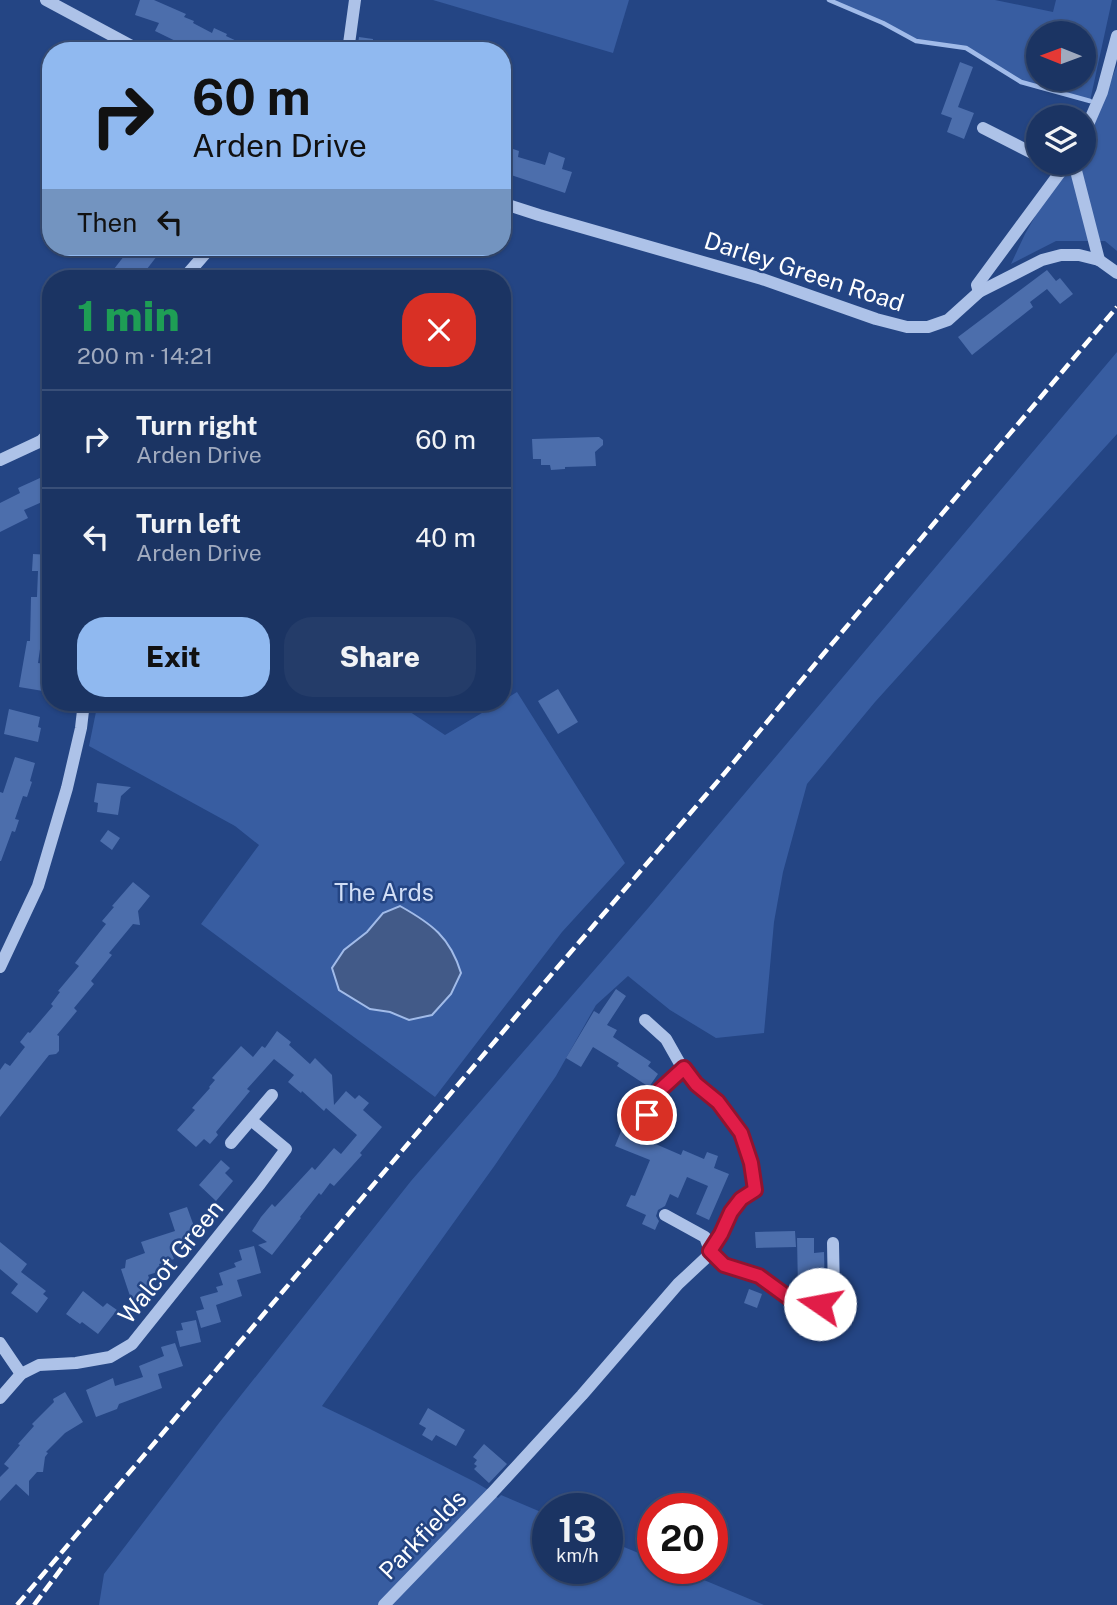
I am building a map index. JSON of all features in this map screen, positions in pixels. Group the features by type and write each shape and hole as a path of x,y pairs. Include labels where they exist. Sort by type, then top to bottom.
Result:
{"street":[{"path":"46,0 124,42"},
{"path":"349,42 355,0"},
{"path":"1096,106 1117,36"},
{"path":"983,128 1026,150"},
{"path":"979,292 976,285 1057,175"},
{"path":"1077,175 1099,260"},
{"name":"Darley Green Road","path":"511,206 762,279 876,319 907,327 928,327 948,320 979,292 1042,260 1061,255 1079,255 1099,260 1117,273"},
{"path":"191,270 203,256"},
{"path":"0,460 42,440"},
{"path":"0,967 38,886 67,788 83,711"},
{"path":"645,1020 666,1039 684,1068 660,1090 647,1115"},
{"name":"Parkfields","path":"384,1605 582,1395 678,1283 708,1256 731,1212 741,1199 755,1190 751,1163 741,1133 718,1102 696,1084 684,1068"},
{"path":"231,1143 272,1095"},
{"name":"Walcot Green","path":"21,1374 39,1365 76,1363 110,1357 132,1344 286,1149 251,1120"},
{"path":"665,1215 705,1237 710,1251 724,1265 759,1276 796,1303 820,1304 834,1294 833,1243"},
{"path":"0,1343 21,1374 0,1398"}],"green space":[{"path":"433,0 629,0 613,53"},
{"path":"829,0 995,0 1053,12 1056,0 1112,0 1096,73 1096,21 1026,21 1026,83 966,48 916,41 883,23"},
{"path":"1117,65 1117,251 1105,241 1056,241 1011,264 1053,185 1063,175 1096,175 1096,119"},
{"path":"1054,91 1092,91 1090,101"},
{"path":"1117,352 1117,434 875,702 807,784 783,872 774,922 764,1033 716,1038 670,1010 628,976 596,1005 556,1076 322,1406 475,1482 498,1498 501,1495 532,1508 532,1584 623,1584 623,1547 637,1552 637,1584 713,1584 764,1605 99,1605 104,1574 219,1423 411,1181 649,907"},
{"name":"The Ards","path":"517,692 625,863 562,932 435,1097 201,924 259,845 235,826 89,746 96,711 409,711 445,735 485,711 511,711 511,696"}],"shaded area":[{"path":"400,906 438,933 451,950 461,973 451,994 432,1015 409,1020 390,1012 370,1009 339,990 332,968 344,950 367,932 383,913"}],"building":[{"path":"140,0 154,0 186,14 184,17 212,33 214,28 239,42 178,42 155,31 159,23 135,15"},
{"path":"359,37 373,39 373,42 358,42"},
{"path":"960,62 973,67 958,107 974,113 964,139 947,132 952,118 941,114"},
{"path":"511,148 519,151 518,157 545,165 549,152 565,158 562,169 572,172 565,193 511,175"},
{"path":"124,256 157,256 146,270 114,269"},
{"path":"1047,270 1056,281 1060,278 1073,294 1060,304 1047,289 1030,302 1033,307 972,355 958,337"},
{"path":"599,437 603,440 603,445 595,452 596,466 551,470 550,465 541,465 541,459 533,459 532,439"},
{"path":"42,477 42,502 24,510 28,518 0,532 0,503 20,493 18,488"},
{"path":"33,554 42,554 42,635 38,663 42,664 42,691 19,687 27,641 30,641 31,597 37,597 38,571 32,571"},
{"path":"558,689 578,722 558,734 538,701"},
{"path":"9,709 40,717 38,742 4,734"},
{"path":"15,757 35,763 27,797 23,796 15,819 19,820 15,832 12,831 0,861 0,792 3,793"},
{"path":"97,783 131,787 121,796 118,815 97,812 98,803 94,802"},
{"path":"108,830 120,838 112,850 100,841"},
{"path":"133,882 150,896 138,911 140,925 133,924 109,953 112,955 91,981 94,984 74,1008 77,1011 57,1035 59,1051 49,1055 0,1117 0,1070 5,1063 10,1066 25,1047 20,1042 53,1006 51,1004 60,992 58,991 79,966 75,963 106,924 102,921"},
{"path":"616,989 626,996 607,1025 617,1030 613,1037 651,1062 648,1066 658,1074 649,1087 593,1047 581,1067 566,1058 594,1011 599,1014"},
{"path":"277,1031 291,1042 289,1045 310,1064 315,1058 332,1075 334,1105 346,1091 355,1099 359,1095 369,1103 363,1110 382,1127 360,1153 362,1155 334,1186 330,1183 321,1195 319,1193 272,1255 258,1245 267,1242 252,1231 261,1217 272,1204 275,1207 312,1167 315,1170 334,1148 341,1154 357,1135 326,1108 324,1111 288,1082 294,1075 274,1059 247,1089 250,1091 216,1132 218,1135 210,1144 204,1139 196,1147 177,1130 210,1088 215,1080 212,1078 241,1046 253,1057 262,1046 265,1048"},
{"path":"638,1117 644,1123 651,1123 644,1139 681,1155 683,1150 704,1159 707,1152 718,1156 714,1168 729,1174 709,1220 696,1214 708,1186 687,1177 678,1198 670,1194 665,1206 658,1210 656,1216 659,1221 655,1230 642,1224 646,1215 626,1206 631,1195 635,1196 650,1160 615,1146 624,1124 633,1128"},
{"path":"221,1160 230,1168 225,1173 233,1181 216,1201 199,1185"},
{"path":"187,1207 196,1232 184,1236 186,1243 170,1249 174,1259 159,1264 161,1271 148,1275 152,1287 140,1291 143,1298 132,1302 121,1269 125,1268 126,1260 145,1253 141,1242 175,1231 169,1213"},
{"path":"795,1231 796,1247 756,1248 755,1232"},
{"path":"797,1238 814,1238 814,1253 824,1252 825,1290 820,1294 804,1294 804,1288 798,1288"},
{"path":"0,1242 27,1264 21,1272 46,1291 43,1294 48,1298 37,1313 11,1293 18,1284 0,1269"},
{"path":"254,1246 261,1273 237,1280 242,1296 216,1305 221,1322 201,1328 196,1311 204,1309 200,1297 218,1292 216,1287 223,1285 219,1273 236,1267 234,1263 242,1260 239,1250"},
{"path":"749,1289 762,1294 757,1308 744,1303"},
{"path":"83,1291 103,1307 107,1303 117,1310 98,1334 66,1314"},
{"path":"196,1320 201,1342 180,1347 176,1331 183,1330 181,1323"},
{"path":"175,1343 183,1366 158,1374 162,1388 119,1404 117,1409 96,1417 86,1390 113,1378 115,1386 143,1377 139,1366 164,1356 161,1347"},
{"path":"65,1392 83,1422 65,1433 46,1452 48,1453 43,1472 37,1472 29,1481 29,1496 16,1484 0,1501 0,1477 9,1468 4,1464 34,1426 32,1424 54,1402 53,1399"},
{"path":"428,1408 465,1430 456,1446 436,1435 432,1441 422,1435 426,1428 419,1424"},
{"path":"484,1444 507,1464 489,1483 474,1469 477,1460 473,1457"}],"waterway":[{"path":"829,0 883,23 916,41 966,48 1021,82 1090,101"}],"railway":[{"path":"17,1605 724,774 1117,307"},
{"path":"34,1605 70,1557"}],"route":[{"path":"647,1115 660,1090 684,1068 696,1084 718,1102 741,1133 751,1163 755,1190 741,1199 731,1212 710,1251 724,1265 759,1276 796,1303 820,1304"}]}
